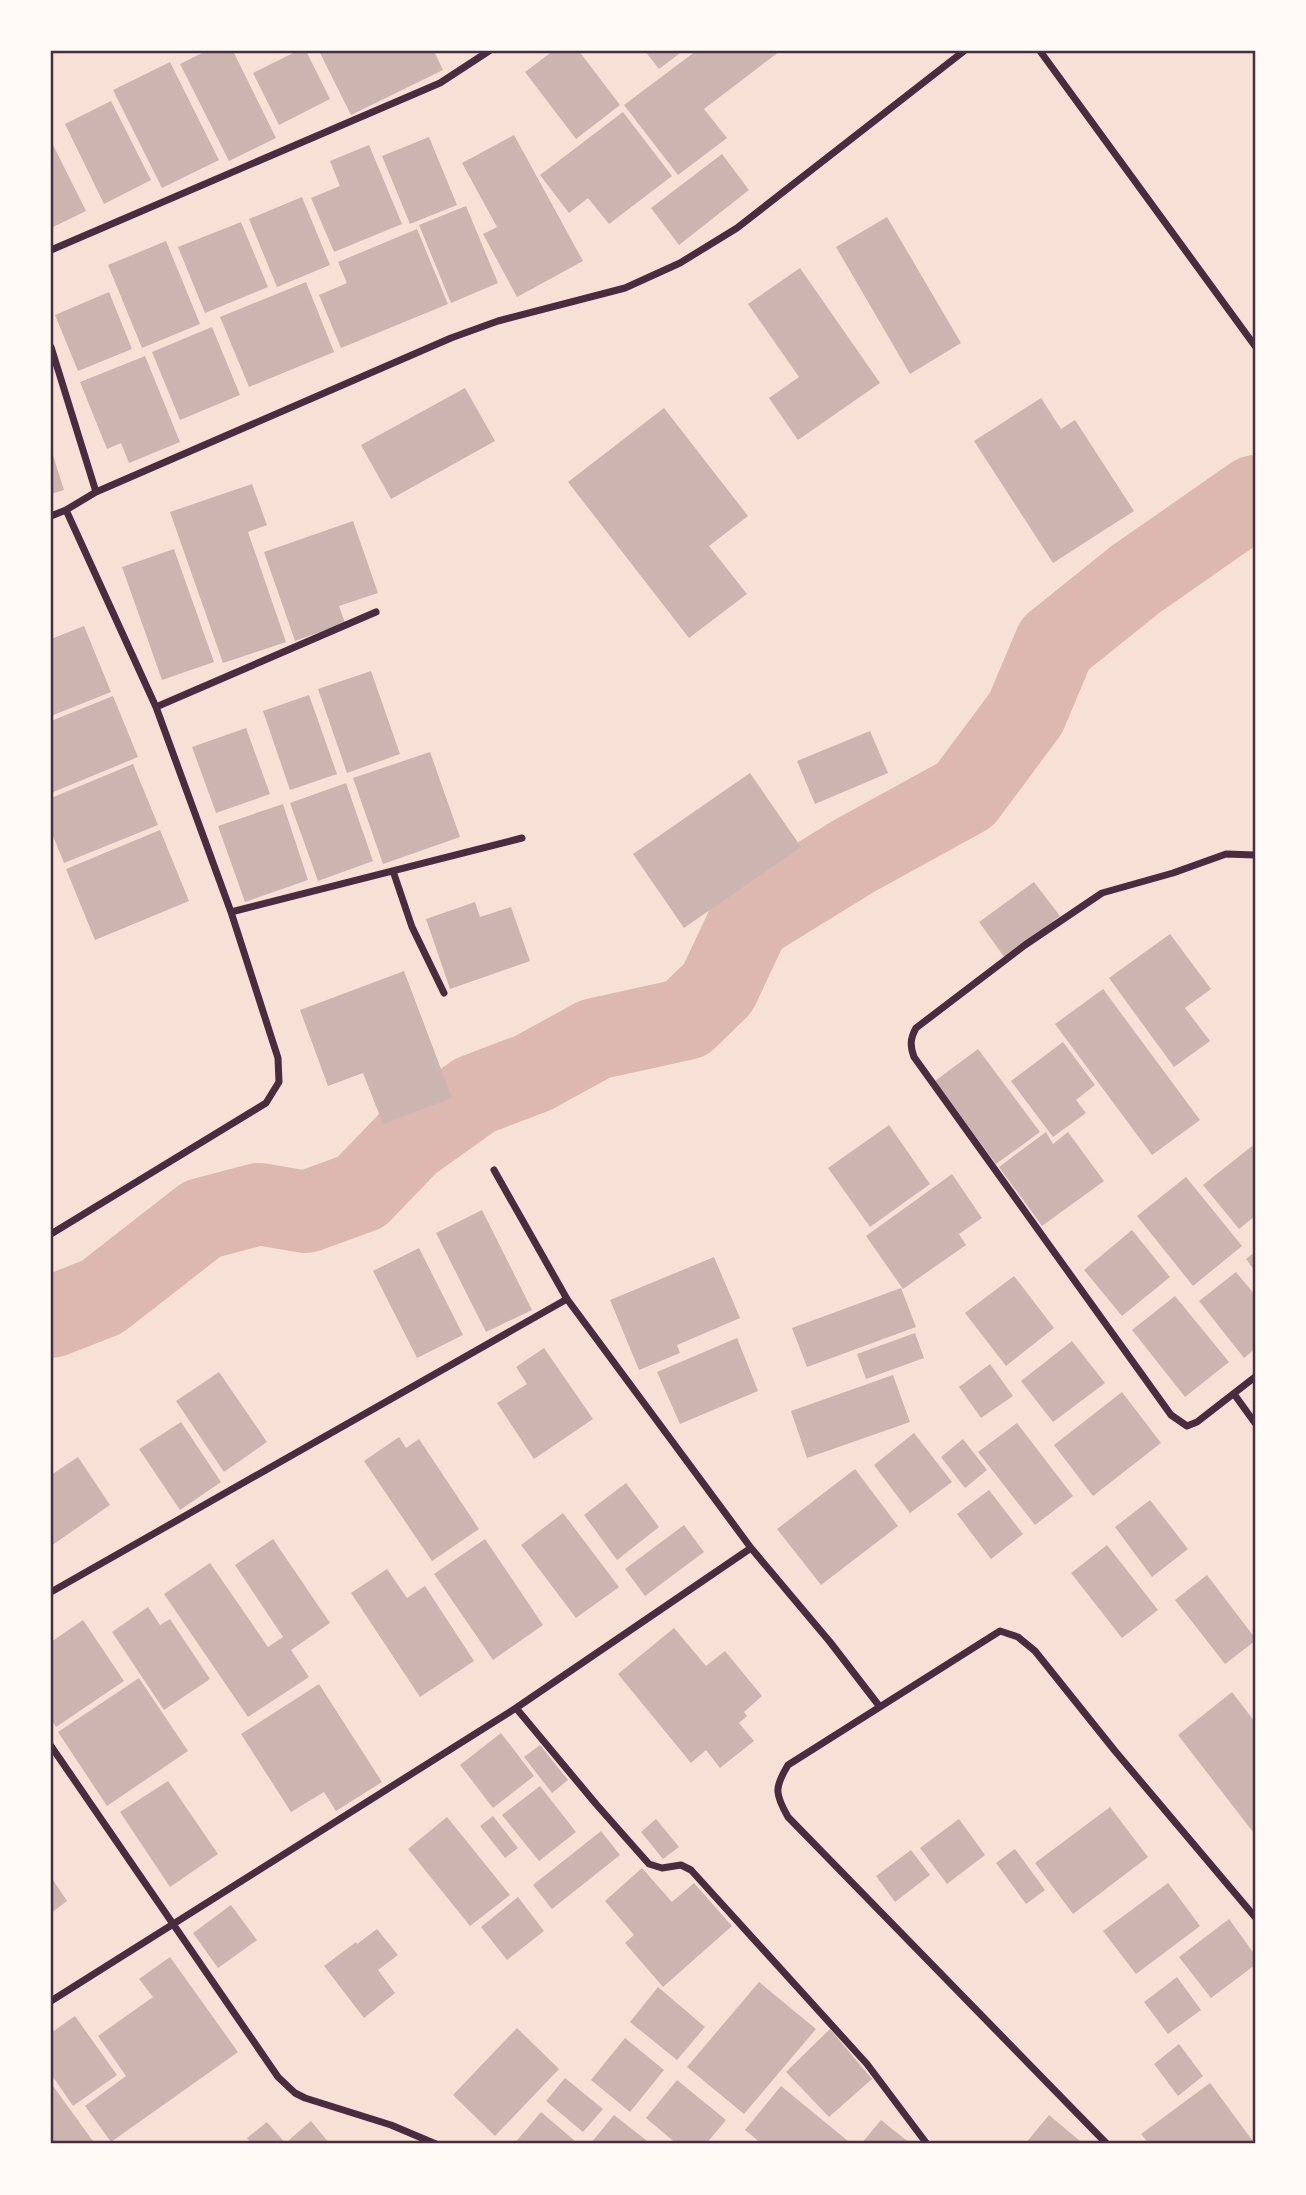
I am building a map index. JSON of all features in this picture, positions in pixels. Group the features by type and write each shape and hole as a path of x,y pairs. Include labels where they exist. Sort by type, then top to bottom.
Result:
{"street":[{"path":"51,250 440,83 489,51"},
{"path":"51,516 96,492 452,338 498,321 625,288 680,263 737,228 964,51"},
{"path":"1040,51 1255,346"},
{"path":"51,347 96,492"},
{"path":"51,1234 266,1103 279,1082 278,1058 231,912 156,707 66,510"},
{"path":"156,707 376,612"},
{"path":"231,912 522,838"},
{"path":"1255,855 1226,854 1173,873 1102,893 1026,945 916,1028 910,1047 914,1058 1171,1415 1187,1426 1196,1422 1255,1377"},
{"path":"393,871 412,928 444,993"},
{"path":"494,1170 567,1299 751,1548 831,1642 880,1707"},
{"path":"51,1592 567,1299"},
{"path":"1234,1394 1255,1423"},
{"path":"51,2001 516,1708 751,1548"},
{"path":"1107,2144 788,1817 778,1800 778,1783 788,1765 1000,1630 1018,1637 1035,1651 1255,1917"},
{"path":"516,1708 649,1864 662,1868 681,1865 691,1870 867,2064 927,2144"},
{"path":"51,1746 268,2065 295,2093 318,2104 391,2125 436,2144"}],"building":[{"path":"206,51 233,51 276,138 229,161 180,64"},
{"path":"297,51 306,51 330,99 279,125 253,73"},
{"path":"319,51 434,51 443,70 351,115"},
{"path":"553,51 579,51 620,105 576,139 525,72"},
{"path":"645,51 683,51 659,69"},
{"path":"696,51 780,51 704,109 727,138 678,175 624,105"},
{"path":"170,62 219,160 162,188 113,90"},
{"path":"111,101 151,180 104,204 65,124"},
{"path":"623,112 672,176 609,224 588,198 569,213 540,175"},
{"path":"514,135 583,261 517,297 483,234 497,227 462,163"},
{"path":"429,137 457,205 410,224 382,156"},
{"path":"53,145 86,211 51,228 51,146"},
{"path":"369,145 402,224 334,252 311,198 340,186 330,161"},
{"path":"722,154 749,190 679,245 651,208"},
{"path":"302,197 330,265 277,287 249,219"},
{"path":"466,206 498,283 451,303 419,225"},
{"path":"887,217 961,343 910,374 836,247"},
{"path":"241,222 268,287 205,313 178,247"},
{"path":"417,229 448,304 341,348 319,295 347,283 338,262"},
{"path":"166,241 200,324 142,348 108,265"},
{"path":"800,268 880,383 798,440 769,398 799,377 748,304"},
{"path":"306,282 334,352 249,387 220,317"},
{"path":"109,292 132,349 78,371 55,315"},
{"path":"212,327 240,395 180,420 152,352"},
{"path":"145,356 180,442 129,463 121,443 107,449 80,382"},
{"path":"465,388 495,441 391,499 361,445"},
{"path":"1041,398 1061,429 1075,420 1134,511 1053,563 974,441"},
{"path":"664,408 748,516 709,546 747,594 689,638 568,482"},
{"path":"51,449 64,490 51,494"},
{"path":"252,484 267,525 248,532 286,642 223,663 170,512"},
{"path":"353,521 378,593 339,606 345,623 295,641 264,552"},
{"path":"174,549 214,662 162,680 122,567"},
{"path":"84,626 111,692 51,716 51,639"},
{"path":"371,671 400,754 347,773 318,689"},
{"path":"309,695 337,774 290,790 263,711"},
{"path":"113,696 138,757 51,793 51,721"},
{"path":"246,728 270,794 216,813 192,747"},
{"path":"870,731 888,773 815,804 797,761"},
{"path":"430,752 460,837 383,864 353,778"},
{"path":"133,764 158,825 64,863 51,831 51,798"},
{"path":"750,773 801,847 684,928 633,854"},
{"path":"346,783 373,861 318,881 290,803"},
{"path":"283,804 308,880 245,902 218,826"},
{"path":"160,830 189,901 95,940 66,869"},
{"path":"1034,882 1060,916 1005,958 979,922"},
{"path":"475,902 480,917 511,907 530,961 450,989 426,919"},
{"path":"1170,934 1211,989 1185,1008 1210,1041 1174,1067 1109,978"},
{"path":"404,971 452,1098 383,1124 363,1073 328,1086 300,1010"},
{"path":"1103,989 1200,1120 1152,1155 1055,1024"},
{"path":"1063,1042 1095,1085 1076,1100 1086,1113 1053,1137 1011,1081"},
{"path":"978,1049 1040,1132 996,1164 935,1081"},
{"path":"889,1125 930,1184 870,1227 828,1168"},
{"path":"1046,1132 1053,1144 1068,1132 1104,1181 1042,1226 999,1167"},
{"path":"1252,1146 1255,1150 1255,1216 1239,1229 1203,1185"},
{"path":"952,1174 982,1218 959,1234 966,1245 903,1289 866,1236"},
{"path":"1186,1177 1242,1246 1193,1286 1137,1216"},
{"path":"482,1210 532,1310 486,1332 436,1233"},
{"path":"1132,1230 1170,1277 1122,1316 1084,1270"},
{"path":"419,1248 463,1335 417,1358 373,1271"},
{"path":"1255,1252 1255,1271 1246,1259"},
{"path":"714,1257 740,1318 677,1345 680,1353 639,1370 610,1300"},
{"path":"1236,1272 1255,1295 1255,1349 1244,1358 1199,1301"},
{"path":"1014,1276 1054,1328 1006,1366 965,1313"},
{"path":"901,1288 916,1327 807,1367 792,1328"},
{"path":"1175,1296 1229,1362 1185,1397 1132,1330"},
{"path":"915,1333 924,1358 866,1379 857,1354"},
{"path":"737,1338 758,1391 680,1424 657,1372"},
{"path":"1072,1341 1105,1383 1053,1422 1021,1381"},
{"path":"544,1348 593,1419 534,1459 497,1403 527,1384 516,1367"},
{"path":"990,1364 1013,1396 981,1418 959,1387"},
{"path":"219,1372 267,1442 224,1472 176,1401"},
{"path":"893,1375 910,1422 807,1458 791,1411"},
{"path":"1122,1392 1161,1443 1093,1496 1054,1445"},
{"path":"181,1422 221,1482 180,1510 139,1449"},
{"path":"1017,1423 1073,1496 1035,1525 978,1452"},
{"path":"914,1433 952,1482 910,1513 874,1465"},
{"path":"399,1437 406,1448 419,1439 479,1529 432,1561 364,1461"},
{"path":"963,1439 987,1470 965,1488 941,1457"},
{"path":"78,1457 110,1505 51,1546 51,1475"},
{"path":"855,1469 898,1526 821,1585 777,1529"},
{"path":"626,1483 659,1527 617,1560 584,1515"},
{"path":"989,1490 1023,1534 991,1559 957,1514"},
{"path":"1150,1500 1188,1549 1152,1577 1115,1527"},
{"path":"563,1513 619,1587 576,1618 521,1545"},
{"path":"684,1525 704,1552 645,1596 625,1569"},
{"path":"273,1539 330,1623 291,1650 309,1677 248,1717 164,1594 210,1563 268,1647 283,1637 235,1565"},
{"path":"485,1539 543,1625 493,1660 434,1574"},
{"path":"1107,1545 1158,1610 1122,1638 1071,1573"},
{"path":"387,1569 407,1598 425,1586 474,1661 420,1697 351,1593"},
{"path":"1207,1575 1255,1638 1255,1641 1225,1664 1175,1600"},
{"path":"148,1607 160,1625 170,1619 210,1679 164,1710 112,1632"},
{"path":"83,1620 124,1681 56,1727 51,1719 51,1642"},
{"path":"674,1628 706,1666 725,1651 762,1696 744,1712 747,1716 739,1723 754,1741 720,1768 706,1750 691,1763 618,1674"},
{"path":"139,1678 188,1751 107,1806 58,1732"},
{"path":"319,1684 382,1782 336,1811 324,1792 291,1812 241,1734"},
{"path":"1232,1692 1255,1722 1253,1832 1178,1735"},
{"path":"501,1733 534,1776 493,1808 460,1765"},
{"path":"540,1745 568,1780 552,1793 524,1757"},
{"path":"168,1781 218,1854 170,1887 120,1812"},
{"path":"540,1786 576,1832 539,1861 502,1815"},
{"path":"1110,1807 1148,1857 1073,1914 1035,1863"},
{"path":"493,1816 518,1848 505,1858 480,1826"},
{"path":"447,1817 510,1895 470,1926 408,1849"},
{"path":"656,1819 679,1847 663,1859 641,1832"},
{"path":"959,1819 985,1855 947,1884 920,1848"},
{"path":"601,1831 620,1855 552,1909 533,1885"},
{"path":"1015,1849 1045,1890 1026,1904 996,1863"},
{"path":"911,1850 930,1875 895,1902 876,1876"},
{"path":"642,1868 672,1902 694,1883 732,1926 663,1987 625,1943 634,1935 605,1901"},
{"path":"51,1877 67,1901 51,1913"},
{"path":"1168,1883 1200,1926 1136,1974 1103,1931"},
{"path":"518,1897 544,1931 507,1960 481,1927"},
{"path":"231,1905 257,1940 218,1968 193,1933"},
{"path":"1229,1919 1255,1955 1255,1965 1211,1998 1179,1957"},
{"path":"377,1929 398,1955 378,1970 395,1993 364,2018 324,1966"},
{"path":"170,1957 238,2052 111,2142 85,2106 126,2076 98,2036 153,1997 139,1979"},
{"path":"1177,1977 1201,2010 1168,2034 1144,2002"},
{"path":"759,1982 816,2029 744,2114 687,2067"},
{"path":"658,1987 705,2027 677,2060 630,2022"},
{"path":"75,2016 117,2075 73,2106 51,2074 51,2033"},
{"path":"517,2028 559,2069 495,2136 453,2095"},
{"path":"830,2029 872,2079 829,2117 786,2072"},
{"path":"625,2038 664,2070 630,2112 591,2080"},
{"path":"1179,2044 1203,2076 1178,2096 1154,2064"},
{"path":"565,2078 603,2109 583,2132 546,2101"},
{"path":"677,2080 726,2120 706,2144 677,2144 646,2118"},
{"path":"51,2083 95,2144 51,2144"},
{"path":"1210,2083 1255,2144 1149,2144 1141,2134"},
{"path":"781,2086 848,2141 845,2144 762,2144 745,2130"},
{"path":"541,2112 575,2141 572,2144 514,2144"},
{"path":"614,2115 651,2144 590,2144"},
{"path":"1049,2115 1080,2141 1077,2144 1025,2144"},
{"path":"881,2120 911,2144 861,2144"},
{"path":"311,2121 330,2144 292,2144 289,2140"},
{"path":"267,2122 286,2144 252,2144 247,2138"}],"waterway":[{"path":"51,1317 102,1297 202,1219 259,1204 306,1212 361,1192 409,1142 475,1095 533,1073 595,1039 686,1019 718,988 750,920 854,856 965,795 1026,713 1055,644 1136,579 1255,496"}]}
